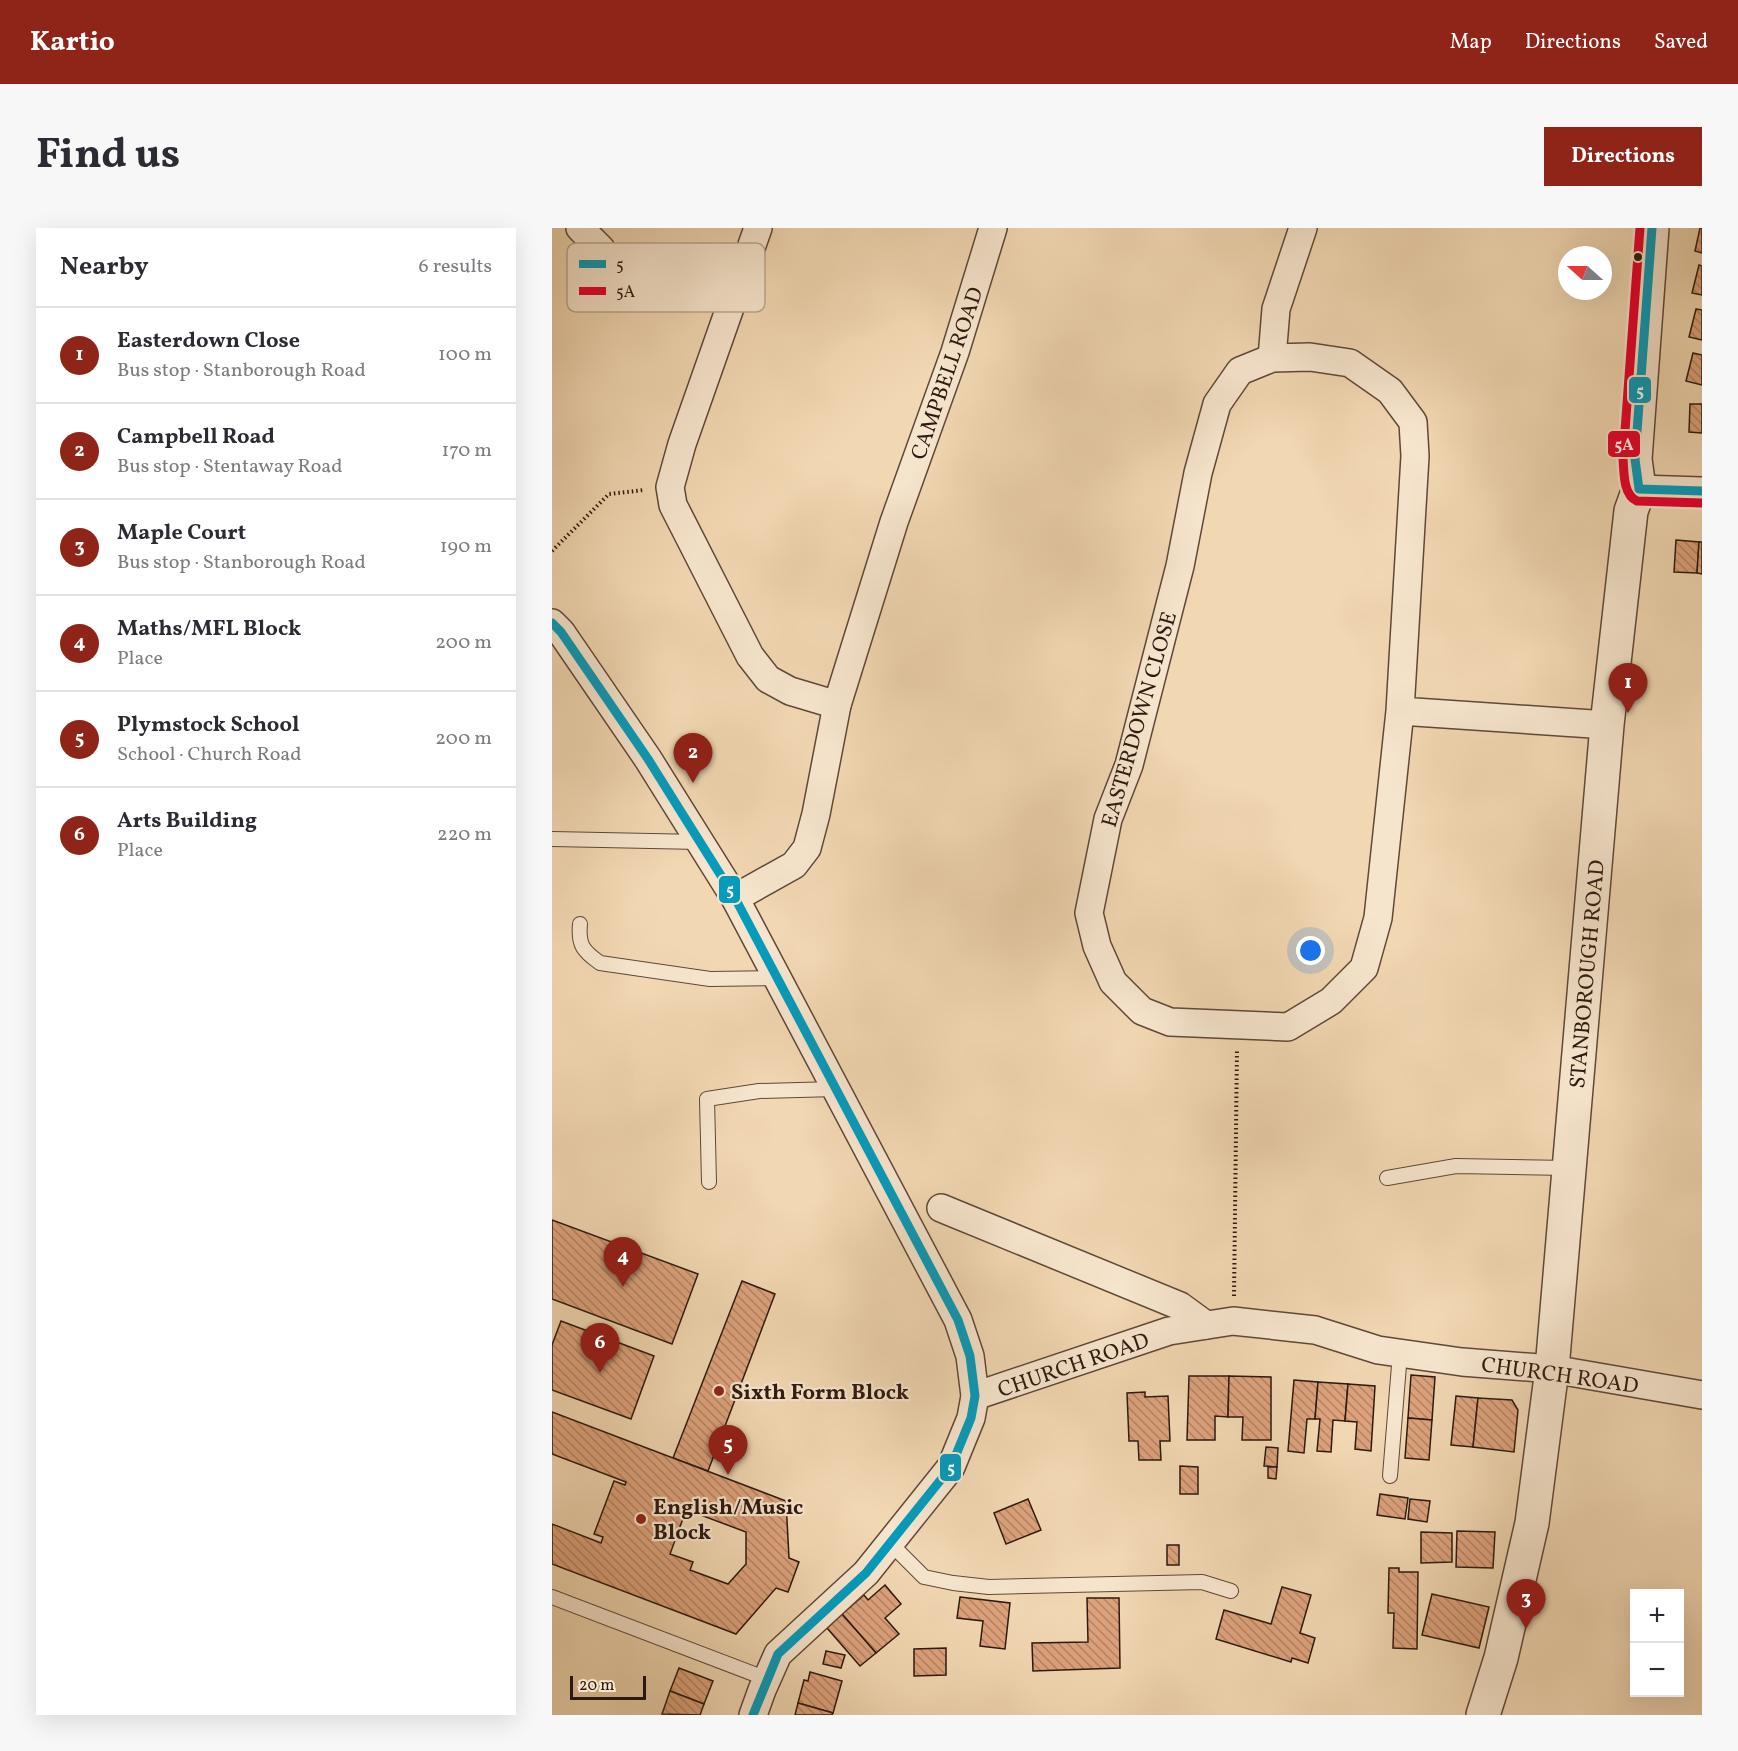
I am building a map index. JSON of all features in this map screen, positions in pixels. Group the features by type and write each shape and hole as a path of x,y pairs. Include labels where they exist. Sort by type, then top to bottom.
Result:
{"street":[{"path":"580,228 595,243"},
{"path":"753,243 758,228"},
{"name":"CAMPBELL ROAD","path":"735,898 794,866 807,848 816,814 837,705 894,522 955,352 993,228"},
{"path":"1272,358 1276,309 1303,228"},
{"name":"STANBOROUGH ROAD","path":"1483,1715 1501,1658 1532,1523 1552,1369 1607,726 1631,511 1639,489 1635,459 1652,228"},
{"path":"728,312 682,444 670,487 673,505 750,656 768,679 790,691 837,705"},
{"name":"EASTERDOWN CLOSE","path":"1310,357 1350,363 1390,391 1413,422 1415,456 1400,711 1378,918 1364,968 1331,1000 1288,1027 1170,1022 1142,1011 1113,982 1097,946 1089,913 1108,819 1132,753 1180,566 1198,473 1217,404 1240,370 1272,358 1310,357"},
{"path":"1639,489 1702,491"},
{"path":"552,623 561,632 648,759 735,898 958,1320 970,1356 975,1396"},
{"path":"1400,711 1607,726"},
{"name":"CHURCH ROAD","path":"941,1208 1180,1306 1206,1325"},
{"name":"CHURCH ROAD","path":"753,1715 778,1654 866,1573 951,1467 968,1429 975,1396 1169,1331 1233,1321 1315,1330 1378,1350 1462,1362 1552,1369 1702,1395"}],"lane":[{"path":"552,839 700,842"},
{"path":"580,924 579,938 586,953 600,963 710,979 777,978"},
{"path":"709,1182 707,1099 759,1091 836,1089"},
{"path":"1388,1178 1456,1166 1569,1168"},
{"path":"1390,1476 1400,1353"},
{"path":"890,1543 924,1577 953,1583 989,1587 1202,1582 1231,1591"},
{"path":"552,1598 767,1678"}],"path":[{"path":"552,551 609,494 670,487"},
{"path":"1233,1321 1237,1024"}],"building":[{"path":"1700,228 1702,228 1702,253 1695,251"},
{"path":"1699,265 1702,266 1702,295 1692,293"},
{"path":"1696,309 1702,310 1702,340 1689,337"},
{"path":"1693,353 1702,355 1702,385 1686,381"},
{"path":"1690,404 1702,404 1702,433 1689,432"},
{"path":"1676,540 1699,542 1697,573 1674,572"},
{"path":"1699,542 1702,542 1702,574 1697,573"},
{"path":"552,1220 698,1274 672,1344 552,1299"},
{"name":"Sixth Form Block","path":"742,1281 775,1294 708,1471 673,1458"},
{"path":"561,1321 654,1356 631,1419 552,1390 552,1345"},
{"path":"1411,1375 1435,1377 1432,1420 1408,1418"},
{"path":"1189,1376 1229,1376 1228,1417 1215,1416 1215,1440 1187,1440"},
{"path":"1229,1376 1271,1377 1271,1440 1242,1440 1243,1417 1228,1417"},
{"path":"1294,1380 1318,1382 1315,1419 1307,1419 1304,1453 1288,1451"},
{"path":"1318,1382 1348,1384 1345,1421 1333,1420 1331,1452 1317,1451 1320,1419 1315,1419"},
{"path":"1348,1384 1375,1386 1371,1451 1355,1449 1357,1422 1345,1421"},
{"path":"1145,1392 1145,1397 1168,1396 1170,1441 1160,1441 1161,1460 1139,1460 1138,1441 1129,1441 1127,1393"},
{"path":"1456,1396 1478,1398 1473,1447 1451,1445"},
{"path":"1478,1398 1512,1400 1518,1410 1514,1452 1473,1447"},
{"name":"English/Music Block","path":"552,1412 786,1501 789,1558 799,1562 788,1592 776,1588 736,1634 552,1564 552,1524 601,1543 603,1537 594,1534 614,1481 625,1485 626,1482 552,1454","holes":["688,1505 699,1509 698,1514 746,1532 746,1564 728,1584 690,1570 693,1562 670,1554"]},
{"path":"1408,1418 1432,1420 1429,1460 1405,1458"},
{"path":"1266,1447 1278,1448 1277,1467 1264,1466"},
{"path":"1180,1466 1198,1467 1198,1494 1180,1494"},
{"path":"1268,1467 1277,1467 1276,1479 1268,1478"},
{"path":"1380,1494 1408,1498 1405,1519 1377,1515"},
{"path":"1028,1499 1041,1530 1006,1544 994,1513"},
{"path":"1410,1499 1430,1501 1427,1522 1408,1519"},
{"path":"1457,1531 1495,1532 1493,1568 1456,1567"},
{"path":"1421,1532 1452,1533 1452,1562 1421,1563"},
{"path":"1167,1545 1179,1545 1179,1565 1167,1565"},
{"path":"1389,1568 1399,1568 1399,1572 1418,1572 1417,1649 1393,1648 1394,1613 1388,1613"},
{"path":"885,1585 901,1604 885,1618 899,1634 876,1653 842,1614 864,1595 868,1600"},
{"path":"1282,1587 1311,1595 1300,1633 1315,1638 1308,1663 1292,1658 1291,1662 1216,1639 1224,1610 1271,1624"},
{"path":"1432,1594 1489,1607 1479,1648 1422,1635"},
{"path":"960,1597 1010,1603 1005,1649 980,1646 983,1621 957,1618"},
{"path":"1087,1598 1119,1598 1120,1668 1033,1671 1032,1643 1088,1642"},
{"path":"842,1614 876,1653 860,1666 827,1628"},
{"path":"946,1648 946,1675 914,1676 914,1649"},
{"path":"826,1651 845,1655 841,1668 823,1664"},
{"path":"679,1668 713,1681 704,1704 670,1691"},
{"path":"810,1672 842,1681 833,1713 798,1703 804,1680 808,1681"},
{"path":"670,1691 704,1704 700,1715 662,1714"},
{"path":"798,1703 833,1713 832,1715 795,1715"}],"transit line":[{"name":"5A","path":"1640,228 1623,458 1625,483 1629,494 1637,501 1702,503"},
{"name":"5","path":"1652,228 1635,459 1639,489 1702,491"},
{"name":"5","path":"552,623 561,632 648,759 735,898 958,1320 970,1356 975,1396 971,1418 951,1467 866,1573 778,1654 753,1715"}],"place":[{"name":"Easterdown Close","path":"1628,713"},
{"name":"Campbell Road","path":"693,783"},
{"name":"Maths/MFL Block","path":"623,1287"},
{"name":"Arts Building","path":"600,1373"},
{"name":"Sixth Form Block","path":"719,1391"},
{"name":"Plymstock School","path":"728,1475"},
{"name":"English/Music Block","path":"641,1519"},
{"name":"Maple Court","path":"1526,1629"}]}
